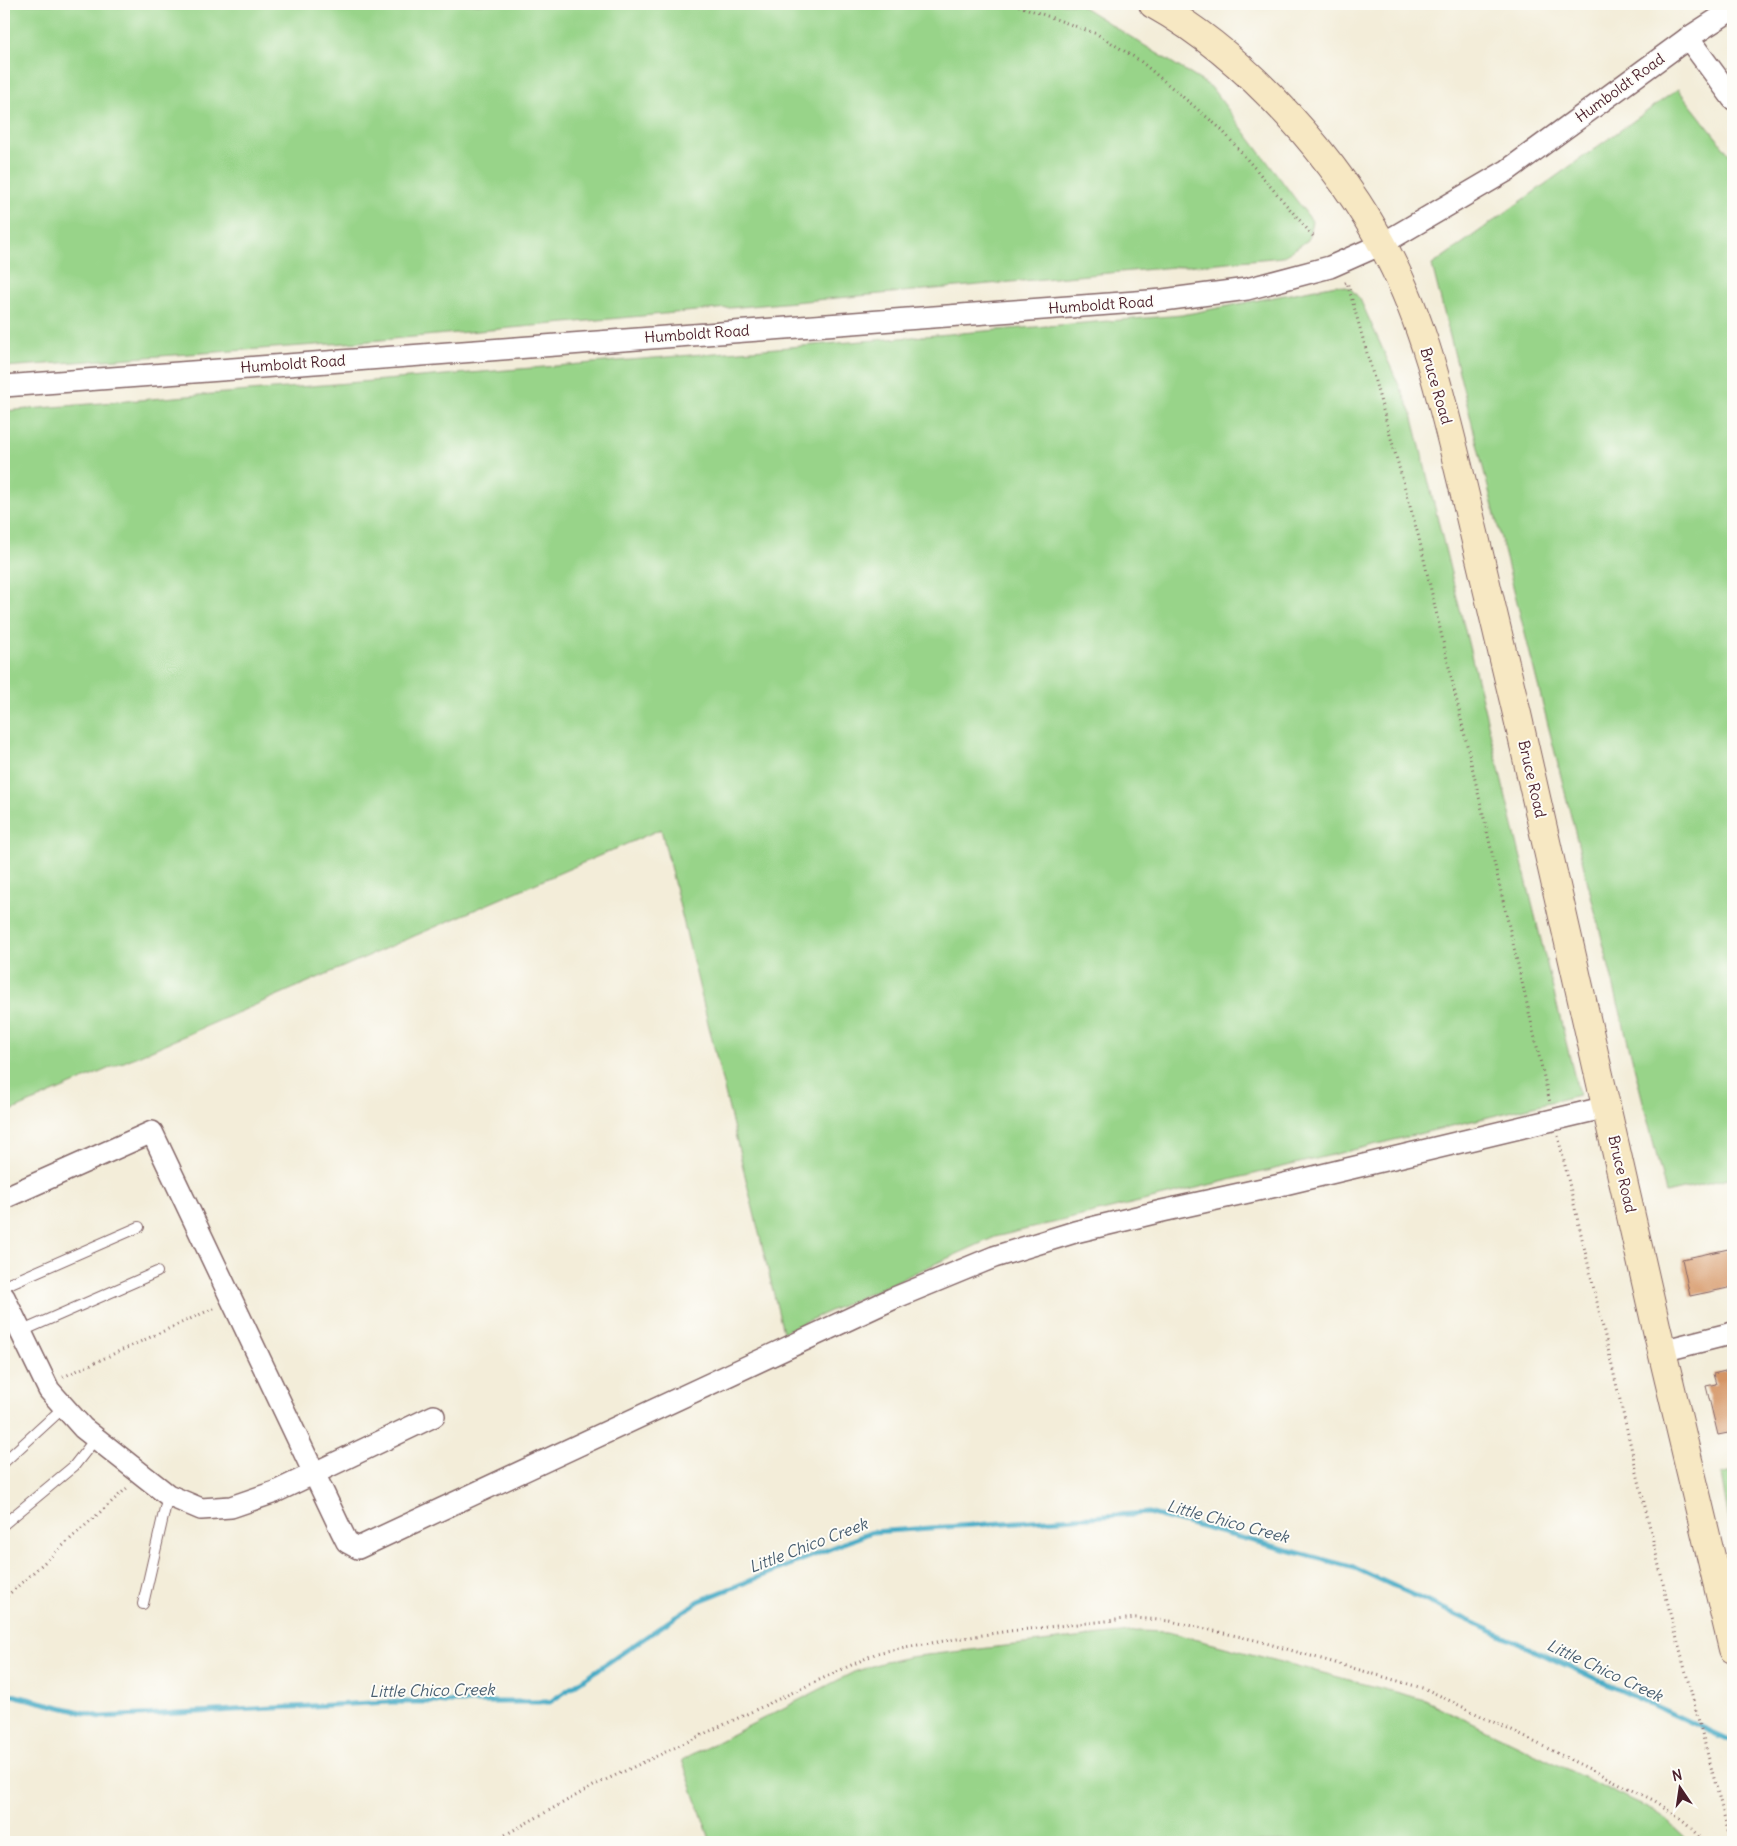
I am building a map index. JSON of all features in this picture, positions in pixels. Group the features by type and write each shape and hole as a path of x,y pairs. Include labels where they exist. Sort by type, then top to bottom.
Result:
{"street":[{"name":"Bruce Road","path":"1154,4 1173,15 1232,60 1293,120 1337,173 1382,244 1416,318 1443,404 1539,806 1662,1351 1733,1649"},
{"name":"Humboldt Road","path":"4,386 1163,300 1248,289 1330,267 1382,244 1508,170 1688,38 1733,9"},
{"path":"1688,38 1733,99"},
{"path":"4,1198 152,1132 347,1542 358,1548 884,1303 994,1257 1075,1232 1286,1184 1607,1107"},
{"path":"4,1297 49,1390 64,1407 96,1438 168,1494 201,1509 231,1507 275,1492 434,1416"},
{"path":"1662,1351 1733,1333"}],"lane":[{"path":"4,1286 139,1227"},
{"path":"20,1332 157,1272"},
{"path":"4,1462 64,1407"},
{"path":"4,1524 74,1466 96,1438"},
{"path":"143,1604 168,1494"}],"path":[{"path":"1014,4 1097,34 1139,60 1221,129 1314,237"},
{"path":"1347,282 1419,538 1670,1613 1731,1842"},
{"path":"62,1378 214,1308"},
{"path":"7,1596 127,1488"},
{"path":"492,1842 597,1784 877,1653 905,1646 1009,1631 1136,1618 1170,1622 1255,1640 1426,1689 1655,1801 1675,1814 1703,1842"},
{"path":"4,1839 10,1842"}],"green space":[{"path":"4,4 1078,4 1211,87 1312,221 1308,240 1283,257 359,342 4,367"},
{"path":"1678,89 1733,159 1733,1177 1666,1193 1432,265"},
{"path":"1336,285 1350,288 1360,299 1412,414 1579,1095 995,1237 783,1332 661,829 4,1114 4,411 1182,315"},
{"path":"1733,1472 1733,1544 1721,1475"},
{"path":"1138,1631 1168,1632 1425,1700 1653,1811 1668,1821 1690,1842 711,1842 682,1760 854,1672 881,1663 909,1657"}],"building":[{"path":"1733,1248 1733,1287 1690,1296 1682,1259"},
{"path":"1733,1369 1733,1432 1718,1435 1706,1386 1716,1384 1713,1374"}],"waterway":[{"name":"Little Chico Creek","path":"4,1693 101,1717 390,1702 550,1702 699,1601 872,1532 1148,1513 1355,1568 1733,1742"}]}
